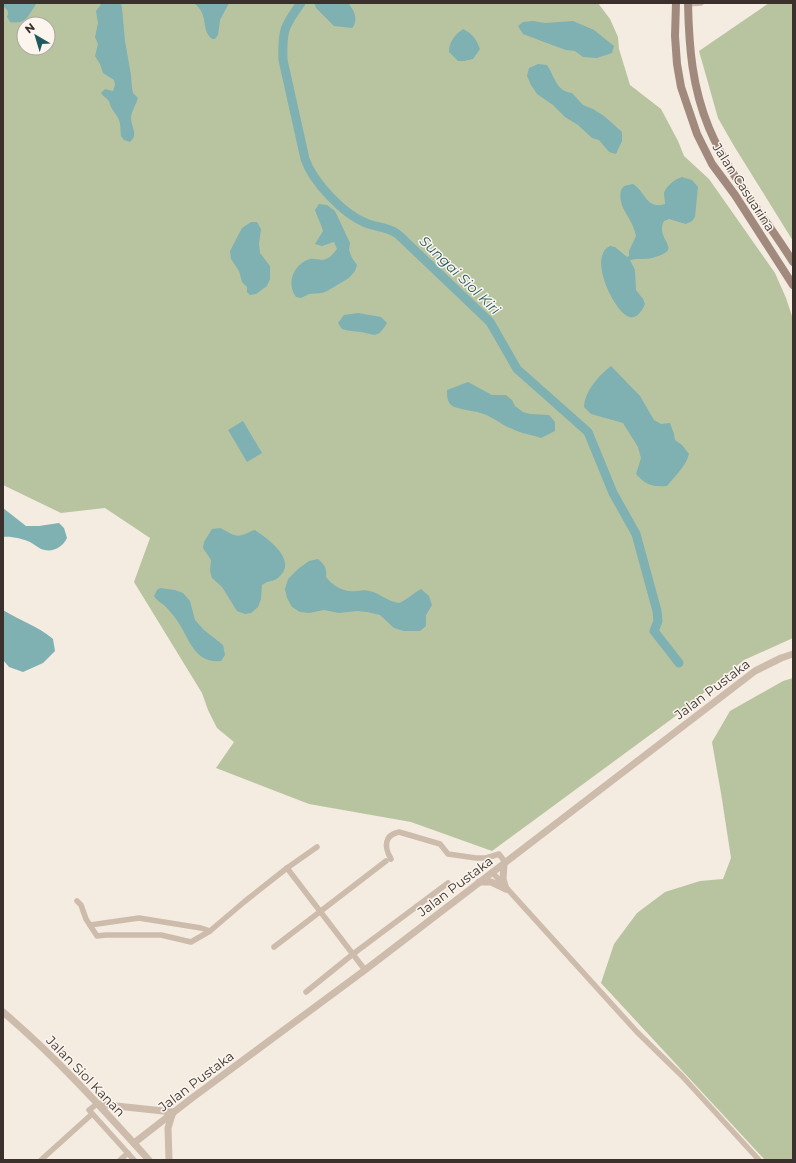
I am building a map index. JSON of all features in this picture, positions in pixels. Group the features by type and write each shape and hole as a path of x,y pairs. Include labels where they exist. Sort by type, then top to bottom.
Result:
{"main road":[{"name":"Jalan Casuarina","path":"676,3 675,36 677,64 681,87 697,134 712,164 743,207 793,285"},
{"name":"Jalan Casuarina","path":"688,3 691,64 702,109 710,130 736,178 793,262"}],"street":[{"path":"688,3 701,3"},
{"name":"Jalan Pustaka","path":"134,1143 173,1112 365,970 755,671 781,658 793,654"},
{"path":"274,947 388,860 386,842 388,838 399,832 440,844 448,854 486,858 499,854 504,863 502,879 506,889"},
{"path":"77,900 97,936 160,935 191,942 210,931 287,868 318,847"},
{"path":"287,868 319,912 365,970"},
{"path":"492,872 637,1032 682,1076 759,1160"},
{"path":"479,882 491,882 506,889"},
{"path":"306,992 353,954 448,883"},
{"path":"90,925 139,918 201,928 210,931"},
{"name":"Jalan Siol Kanan","path":"3,1012 41,1046 149,1160"},
{"path":"134,1160 89,1110 97,1104 173,1112 168,1128 168,1160"},
{"path":"41,1160 92,1114"},
{"path":"120,1160 128,1153"}],"green space":[{"path":"3,3 598,3 610,19 618,37 619,49 630,85 661,109 678,141 684,156 709,179 775,273 793,319 793,638 744,660 673,718 492,851 411,822 309,804 216,768 234,742 217,728 202,693 134,582 150,538 105,508 61,513 3,485"},
{"path":"769,3 793,3 793,241 718,118 699,51"},
{"path":"793,678 793,1160 765,1160 601,983 614,944 637,913 665,892 700,881 723,879 731,858 712,742 730,711 783,681"}],"water":[{"path":"3,3 37,3 28,16 16,16 16,22 10,22 7,17 8,11 4,7"},
{"path":"102,3 121,3 132,88 133,93 138,98 131,117 134,136 130,142 124,140 121,136 119,119 111,108 109,101 101,93 105,89 113,91 115,85 114,80 103,73 95,56 98,44 95,37 98,23 96,11"},
{"path":"194,3 229,3 220,20 218,35 215,39 212,39 208,35 204,17"},
{"path":"314,3 348,3 355,15 354,25 352,28 334,26 316,8"},
{"path":"533,21 545,23 573,21 594,30 614,46 612,53 597,58 583,57 575,51 566,50 523,34 518,26 523,22"},
{"path":"463,29 474,37 480,49 473,59 458,61 449,52 449,48 453,39"},
{"path":"538,64 547,65 556,83 562,89 572,93 583,105 604,116 622,132 622,141 616,154 609,152 599,140 592,138 578,125 565,117 553,105 537,94 527,76 529,68"},
{"path":"682,177 692,180 698,187 695,217 692,221 686,224 669,219 664,221 662,225 662,233 668,245 667,251 652,258 630,260 635,270 636,290 645,304 636,316 627,316 621,311 609,293 602,270 601,260 604,252 610,246 615,247 627,257 629,256 629,251 636,236 632,223 621,203 621,190 624,186 633,184 650,202 659,205 665,204 665,190 671,183"},
{"path":"319,204 327,205 335,211 350,243 349,250 352,258 357,265 355,271 349,278 327,291 309,294 301,298 296,297 293,292 292,281 295,270 299,265 310,259 325,259 331,256 337,249 334,242 322,246 315,244 323,231 315,210"},
{"path":"251,222 257,222 261,229 259,244 260,253 270,266 270,279 267,286 256,294 250,295 247,292 247,287 242,282 239,271 231,259 230,251 242,228"},
{"path":"358,313 381,317 387,323 381,332 376,335 342,329 338,323 344,315"},
{"path":"611,366 640,396 654,420 661,424 670,423 675,440 682,445 689,454 683,467 667,486 650,484 643,481 636,474 641,458 638,447 623,423 591,414 584,407 587,395 593,384 601,374"},
{"path":"468,382 492,395 506,395 512,400 515,406 523,412 549,415 555,422 555,431 541,438 512,429 482,413 452,406 448,400 447,390"},
{"path":"243,421 262,453 247,462 228,430"},
{"path":"3,508 26,526 59,523 64,528 67,538 65,542 56,549 45,550 24,540 13,537 3,537"},
{"path":"220,528 237,536 244,535 255,530 273,544 283,557 285,564 284,570 277,579 262,585 261,599 258,607 251,613 245,614 237,611 222,587 212,578 210,571 211,560 203,548 204,542 212,529"},
{"path":"318,559 325,567 326,577 328,580 337,587 347,591 364,590 376,593 399,603 421,589 429,596 432,605 426,615 426,626 420,631 404,631 394,628 380,615 367,612 357,611 339,613 324,610 309,613 300,612 292,607 287,598 285,589 288,579 309,561"},
{"path":"160,588 175,590 183,593 190,601 195,620 204,630 223,645 225,655 221,661 212,661 198,654 175,617 154,596"},
{"path":"3,610 47,634 53,639 55,651 43,663 23,672 9,667 3,660"}],"waterway":[{"name":"Sungai Siol Kiri","path":"301,3 285,29 283,60 305,159 309,168 330,196 357,219 385,228 402,238 490,322 517,369 588,432 613,493 636,534 657,611 658,621 654,631 679,663"}]}
